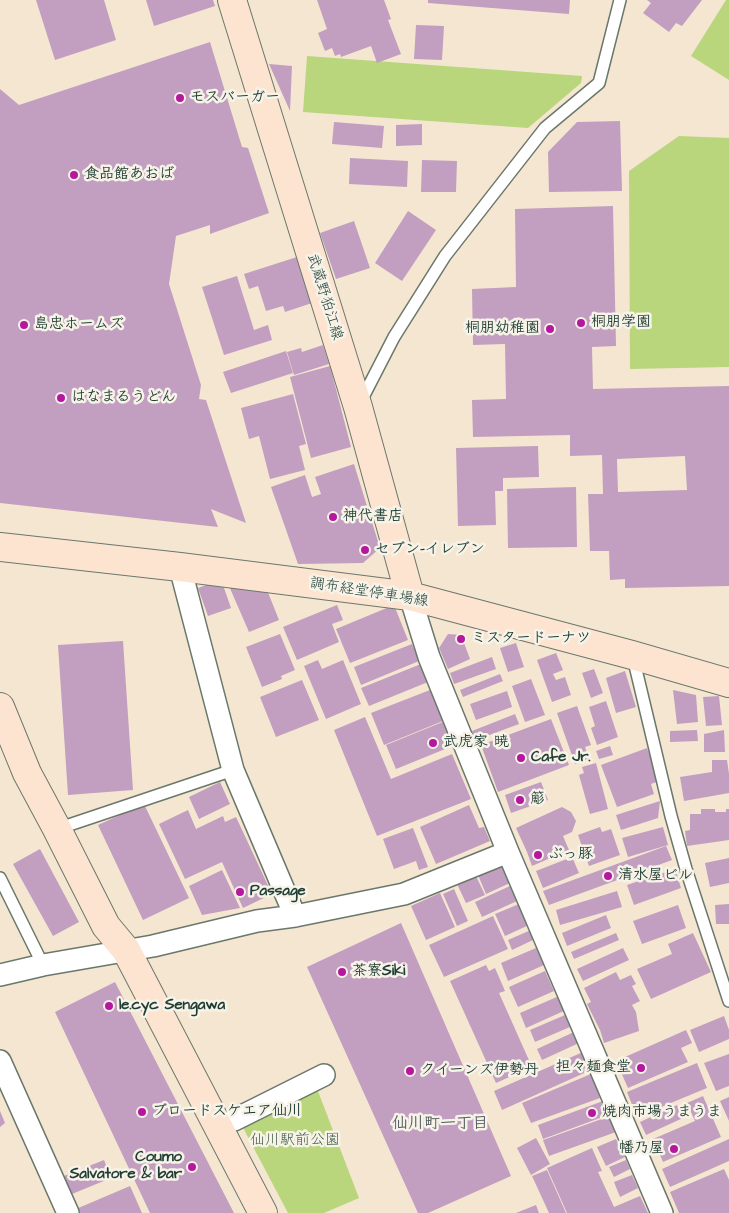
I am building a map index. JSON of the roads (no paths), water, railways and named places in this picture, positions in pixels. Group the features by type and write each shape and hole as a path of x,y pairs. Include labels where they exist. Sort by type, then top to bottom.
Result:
{"main road":[{"name":"武蔵野狛江線","path":"232,0 358,407 410,596"},
{"name":"調布経堂停車場線","path":"0,547 180,567 410,596 729,683"},
{"path":"0,707 27,773 106,926 126,950 263,1213"}],"street":[{"path":"180,567 233,770 294,916"},
{"path":"410,596 429,657 508,852 662,1213"},
{"path":"0,976 153,946 257,921 294,916 404,894 508,852"},
{"path":"0,1061 68,1213"},
{"path":"234,1120 324,1075"}],"lane":[{"path":"358,407 394,337 445,256 545,128 599,83 620,0"},
{"path":"632,655 683,860 729,1001"},
{"path":"57,829 233,770"},
{"path":"0,878 44,966"}],"place":[{"name":"モスバーガー","path":"180,98"},
{"name":"食品館あおば","path":"74,175"},
{"name":"桐朋学園","path":"581,323"},
{"name":"島忠ホームズ","path":"24,325"},
{"name":"桐朋幼稚園","path":"550,329"},
{"name":"はなまるうどん","path":"61,398"},
{"name":"神代書店","path":"333,517"},
{"name":"セブン-イレブン","path":"365,550"},
{"name":"ミスタードーナツ","path":"461,639"},
{"name":"武虎家 暁","path":"433,743"},
{"name":"Cafe Jr.","path":"521,758"},
{"name":"簓","path":"520,800"},
{"name":"ぶっ豚","path":"538,855"},
{"name":"清水屋ビル","path":"608,876"},
{"name":"Passage","path":"240,892"},
{"name":"茶寮Siki","path":"342,972"},
{"name":"le.cyc Sengawa","path":"109,1006"},
{"name":"担々麺食堂","path":"641,1068"},
{"name":"クイーンズ伊勢丹","path":"410,1071"},
{"name":"ブロードスケエア仙川","path":"142,1112"},
{"name":"焼肉市場うまうま","path":"592,1113"},
{"name":"幡乃屋","path":"674,1149"},
{"name":"Coumo Salvatore & bar","path":"192,1167"}],"district":[{"name":"仙川町一丁目","path":"440,1125"}],"park label":[{"name":"仙川駅前公園","path":"295,1141"}]}
